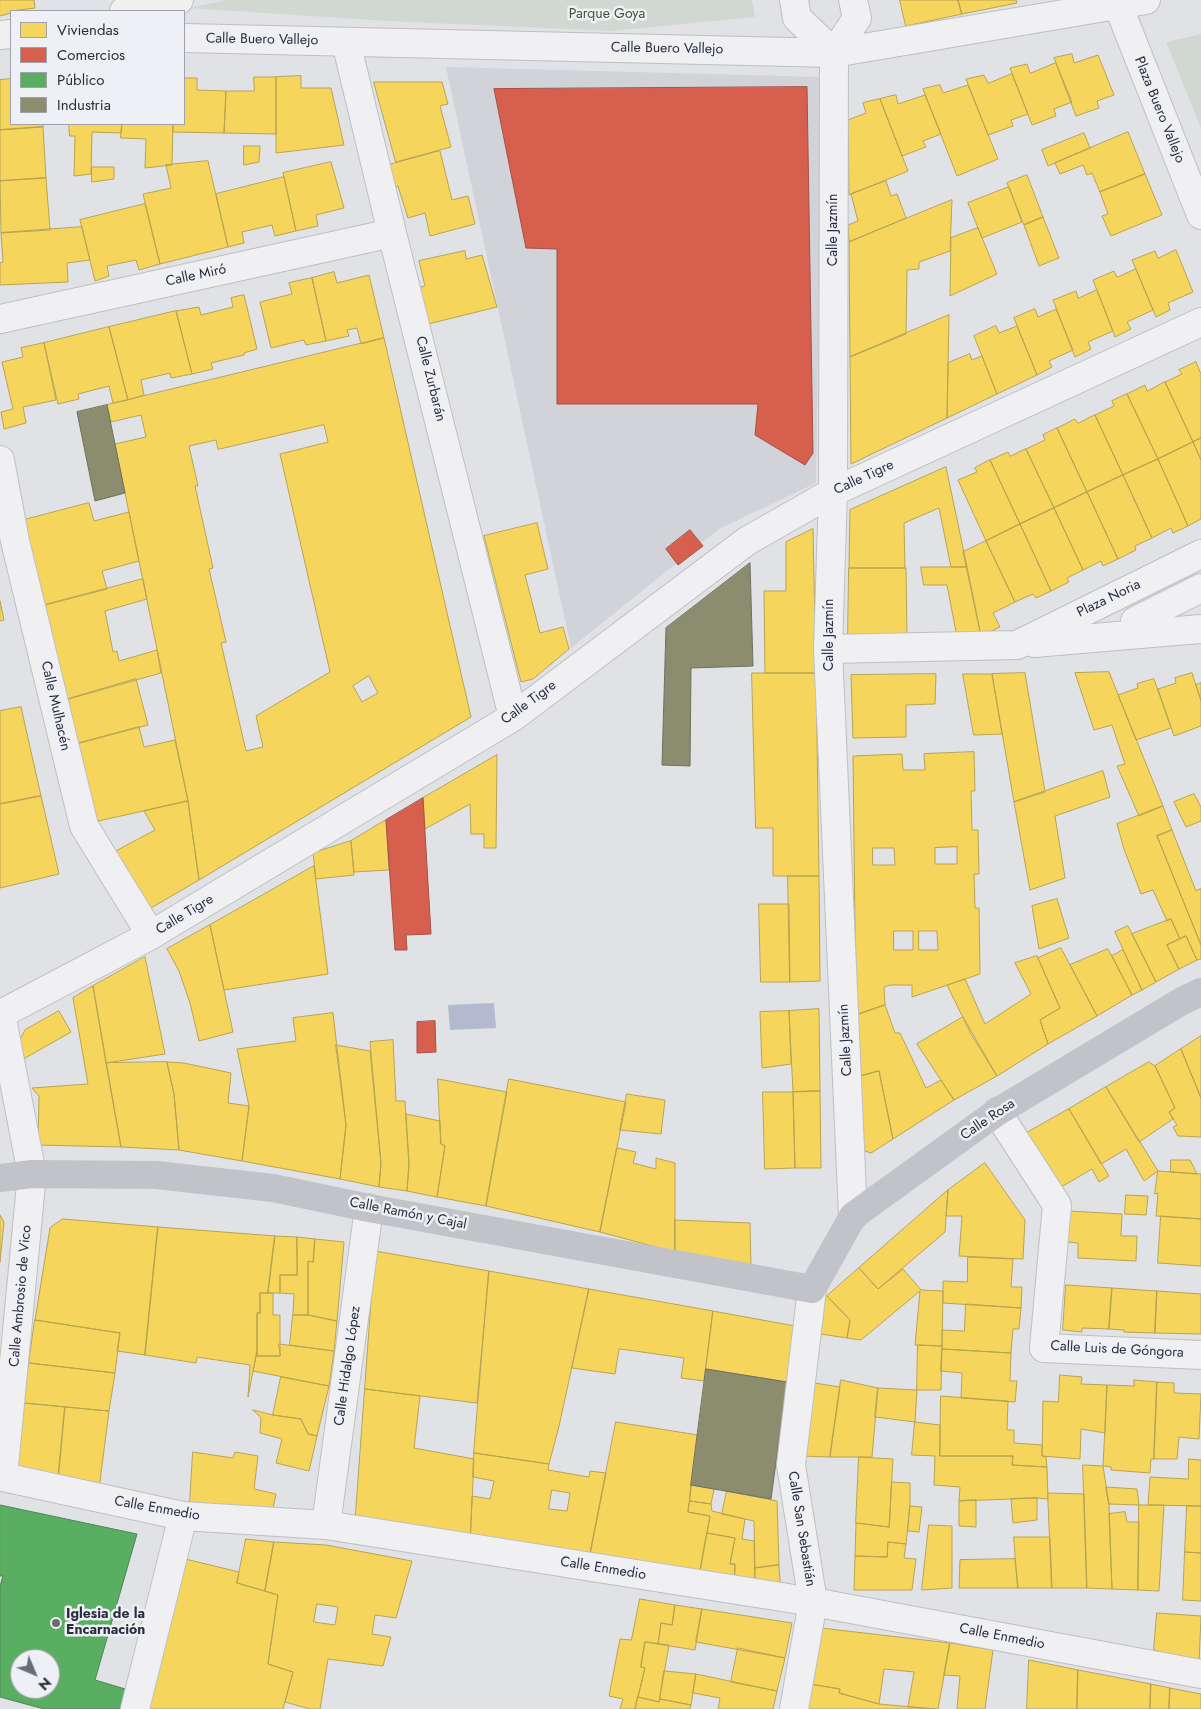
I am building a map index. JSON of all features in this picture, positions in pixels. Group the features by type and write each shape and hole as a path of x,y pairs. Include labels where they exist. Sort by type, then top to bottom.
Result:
{"street":[{"path":"129,10 179,0"},
{"path":"794,0 797,18 834,53 857,18 853,0"},
{"name":"Calle Buero Vallejo","path":"185,38 834,53 1146,0"},
{"name":"Plaza Buero Vallejo","path":"1118,5 1201,215"},
{"name":"Calle Zurbarán","path":"346,42 392,233 514,716"},
{"name":"Calle Jazmín","path":"834,53 833,492 828,649 854,1216"},
{"name":"Calle Miró","path":"0,319 392,233"},
{"name":"Calle Tigre","path":"32,1174 1,1014 151,935 514,716 747,540 833,492 1201,322"},
{"name":"Calle Mulhacén","path":"0,460 15,540 84,826 151,935"},
{"name":"Plaza Noria","path":"1017,645 1201,554"},
{"path":"1201,588 1135,621 1201,615"},
{"name":"Plaza Noria","path":"828,649 1017,645 1201,629"},
{"name":"Calle Rosa","path":"812,1289 854,1216 997,1112 1182,1001 1201,992"},
{"name":"Calle Luis de Góngora","path":"997,1112 1057,1205 1044,1348 1201,1355"},
{"name":"Calle Ramón y Cajal","path":"0,1178 32,1174 156,1175 273,1188 369,1208 812,1289"},
{"name":"Calle Ambrosio de Vico","path":"4,1477 32,1174"},
{"name":"Calle Hidalgo López","path":"326,1525 369,1208"},
{"name":"Calle San Sebastián","path":"794,1709 813,1602 790,1465 812,1289"},
{"name":"Calle Enmedio","path":"4,1477 183,1516 326,1525 813,1602 1201,1674"},
{"path":"135,1709 183,1516"}],"shaded area":[{"path":"446,67 822,77 816,483 719,529 571,648"}],"green space":[{"name":"Parque Goya","path":"227,0 752,0 755,17 611,31 388,21 188,8"},
{"path":"1201,34 1201,128 1166,42"}],"water":[{"path":"494,1003 496,1028 450,1030 448,1005"}],"building: Viviendas":[{"path":"0,0 34,0 35,8 10,10 10,13 0,16"},
{"path":"900,0 958,0 962,14 906,26"},
{"path":"958,0 1016,0 1017,3 962,14"},
{"path":"1072,54 1074,63 1098,55 1114,95 1097,101 1099,108 1076,116 1054,58"},
{"path":"1056,63 1072,102 1054,109 1056,116 1032,125 1010,68 1027,64 1030,73"},
{"path":"1012,74 1028,114 1011,120 1013,126 988,135 966,79 984,75 988,83"},
{"path":"301,76 301,88 331,88 344,145 276,153 276,77"},
{"path":"254,77 276,77 276,134 224,133 226,91 254,91"},
{"path":"185,78 197,78 197,90 226,91 224,133 173,132 173,125 185,125"},
{"path":"10,79 10,125 43,125 43,127 0,130 0,80"},
{"path":"374,82 442,82 448,104 440,106 451,147 396,162"},
{"path":"940,85 943,93 968,85 998,159 957,176 923,89"},
{"path":"896,95 898,104 925,95 941,134 923,141 926,147 902,156 880,99"},
{"path":"880,99 908,171 849,195 848,120 866,113 863,103"},
{"path":"69,125 122,125 121,133 92,132 91,174 74,176 75,136 70,136"},
{"path":"122,125 173,125 172,165 145,168 146,139 121,138"},
{"path":"43,127 46,178 0,181 0,130"},
{"path":"1128,132 1145,174 1100,192 1092,173 1087,175 1083,165 1060,174 1055,163"},
{"path":"1084,133 1090,148 1048,166 1042,150"},
{"path":"244,146 260,146 259,162 244,165"},
{"path":"440,151 452,200 468,196 475,224 430,236 425,213 408,218 398,186 390,188 385,166"},
{"path":"208,161 228,247 160,264 143,194 171,188 166,165"},
{"path":"331,162 344,208 316,215 318,226 296,231 283,173"},
{"path":"92,167 114,167 114,179 92,182"},
{"path":"1145,174 1162,215 1111,236 1102,216 1108,214 1100,192"},
{"path":"1027,175 1043,217 1024,225 1007,183"},
{"path":"284,177 296,231 275,236 272,225 242,232 244,243 228,247 216,194"},
{"path":"46,178 50,230 1,233 0,181"},
{"path":"886,181 891,196 897,194 906,218 849,242 848,225 858,221 851,194"},
{"path":"1009,187 1022,222 982,238 968,203"},
{"path":"952,200 950,251 919,262 919,269 907,270 906,334 850,357 849,242"},
{"path":"145,204 160,264 139,270 136,260 107,266 109,276 95,281 80,220"},
{"path":"1043,217 1059,258 1039,266 1024,225"},
{"path":"82,227 90,260 67,263 68,282 0,285 0,263 3,262 1,233"},
{"path":"978,228 997,274 950,296 951,238"},
{"path":"1176,250 1193,292 1168,303 1170,310 1156,317 1132,260 1155,251 1158,258"},
{"path":"465,251 466,259 482,255 497,307 424,325 415,289 425,286 419,261"},
{"path":"1136,269 1153,310 1127,322 1131,329 1115,337 1093,280 1114,271 1117,277"},
{"path":"334,272 337,283 369,275 384,338 361,344 357,328 347,330 349,336 326,341 312,278"},
{"path":"312,278 326,341 306,345 304,340 271,348 260,302 292,294 289,283"},
{"path":"1097,290 1113,331 1088,342 1091,349 1075,357 1053,300 1076,291 1078,298"},
{"path":"244,295 257,349 244,353 244,355 211,363 213,369 192,374 176,311 199,307 201,315 233,307 231,298"},
{"path":"1035,309 1038,317 1056,309 1073,350 1049,361 1052,367 1037,375 1014,318"},
{"path":"176,311 192,374 171,378 170,373 141,380 144,395 128,400 109,327"},
{"path":"949,315 947,418 851,464 850,357"},
{"path":"996,326 999,333 1017,326 1037,375 997,394 974,336"},
{"path":"109,327 128,400 113,403 109,386 78,394 79,399 58,404 44,343"},
{"path":"384,338 471,717 199,880 188,801 115,444 146,437 141,415 111,422 107,405","holes":["324,425 328,442 280,454 330,672 256,716 263,747 246,751 221,643 226,642 209,569 213,568 195,486 198,486 189,446 216,440 218,449","369,676 378,693 362,702 353,686"]},
{"path":"44,343 56,400 23,407 26,423 4,429 1,412 13,409 2,362 23,357 21,348"},
{"path":"970,354 972,360 982,356 997,394 947,418 948,363"},
{"path":"1196,362 1201,374 1201,438 1193,442 1165,382 1182,374 1179,370"},
{"path":"1165,382 1193,442 1158,459 1127,394 1145,385 1147,391"},
{"path":"1127,394 1158,459 1123,475 1095,415 1114,406 1112,401"},
{"path":"1095,415 1123,475 1087,492 1057,428 1075,419 1078,423"},
{"path":"1057,428 1087,492 1054,508 1026,449 1045,440 1043,435"},
{"path":"1201,438 1201,460 1193,442"},
{"path":"1193,442 1201,460 1201,519 1188,526 1158,459"},
{"path":"1026,449 1054,508 1020,524 990,460 1008,452 1010,456"},
{"path":"1158,459 1188,526 1173,533 1171,528 1152,538 1123,475"},
{"path":"990,460 1020,524 986,541 958,480 977,472 975,468"},
{"path":"946,467 967,567 951,567 939,508 904,523 905,568 849,568 850,510"},
{"path":"1123,475 1152,538 1135,546 1136,550 1118,559 1087,492"},
{"path":"1087,492 1118,559 1103,566 1101,561 1083,570 1054,508"},
{"path":"89,503 94,521 129,512 139,561 102,571 107,589 41,606 20,521"},
{"path":"1054,508 1083,570 1067,578 1069,582 1051,591 1020,524"},
{"path":"537,523 548,569 525,575 540,633 563,627 569,649 533,679 521,682 484,536"},
{"path":"1020,524 1051,591 1036,598 1033,594 1015,602 986,541"},
{"path":"813,529 816,673 765,673 764,591 786,591 786,542"},
{"path":"986,541 1015,602 993,613 1000,627 981,636 963,552"},
{"path":"921,567 967,567 981,636 957,637 947,585 924,585"},
{"path":"849,568 906,568 907,637 848,638"},
{"path":"143,579 147,599 105,611 113,652 117,651 119,661 157,650 161,673 65,700 41,606"},
{"path":"0,601 4,620 0,621"},
{"path":"1109,672 1163,806 1139,816 1117,766 1125,764 1112,725 1094,730 1075,673"},
{"path":"752,673 816,673 819,876 773,876 773,828 756,828"},
{"path":"1025,673 1045,792 1014,802 992,674"},
{"path":"1192,673 1201,701 1201,726 1174,736 1158,689 1176,683 1175,678"},
{"path":"936,674 935,704 906,705 906,737 853,738 851,675"},
{"path":"963,674 992,674 1002,734 974,735"},
{"path":"136,679 148,725 76,744 65,700"},
{"path":"1154,679 1171,728 1136,740 1118,695 1138,688 1137,684"},
{"path":"1201,683 1201,701 1196,685"},
{"path":"21,707 41,796 0,804 0,711"},
{"path":"139,727 144,747 175,740 188,801 94,822 76,744"},
{"path":"974,752 975,791 971,791 972,830 978,830 979,874 974,874 975,908 979,908 980,974 912,997 912,985 890,985 884,987 885,1005 856,1015 853,756 902,754 903,770 925,770 924,754","holes":["957,847 957,864 935,864 935,848","873,848 894,848 895,865 873,865","894,931 913,931 913,950 894,950","919,931 937,931 938,950 919,950"]},
{"path":"497,755 496,848 484,848 484,834 471,834 470,804 425,829 423,798"},
{"path":"1103,771 1110,797 1055,816 1065,878 1030,890 1014,802"},
{"path":"1194,794 1201,807 1201,821 1186,827 1174,802"},
{"path":"41,796 59,874 0,888 0,804"},
{"path":"188,801 199,880 144,912 112,853 155,830 144,811"},
{"path":"1163,806 1172,830 1157,836 1201,945 1201,959 1197,960 1186,936 1180,939 1171,919 1167,921 1153,890 1141,894 1117,824"},
{"path":"386,820 389,870 354,872 351,841"},
{"path":"1172,830 1196,891 1201,888 1201,945 1157,836"},
{"path":"351,841 354,875 316,879 313,853"},
{"path":"314,866 328,974 224,990 210,925"},
{"path":"788,876 819,876 820,981 790,982"},
{"path":"1057,899 1069,938 1039,949 1032,906"},
{"path":"759,904 789,904 790,982 761,982"},
{"path":"1171,919 1180,939 1167,945 1179,969 1156,982 1132,934"},
{"path":"210,925 233,1032 199,1041 190,1003 179,971 167,949"},
{"path":"1128,926 1156,982 1142,990 1115,932"},
{"path":"1186,936 1197,960 1179,969 1167,945"},
{"path":"1061,948 1097,1016 1048,1044 1040,1020 1060,1008 1038,958"},
{"path":"1108,949 1132,995 1097,1016 1070,965"},
{"path":"1123,950 1142,990 1132,995 1112,956"},
{"path":"1037,956 1060,1008 1040,1020 1048,1044 997,1076 971,1034 947,985 965,979 985,1024 1031,994 1015,963"},
{"path":"145,957 165,1054 106,1063 93,986"},
{"path":"93,986 121,1147 38,1145 39,1096 32,1088 88,1084 73,998"},
{"path":"885,1005 895,1033 900,1033 926,1088 941,1080 954,1100 893,1139 879,1071 857,1077 856,1015"},
{"path":"819,1009 820,1091 793,1092 789,1011"},
{"path":"59,1011 71,1032 20,1061 19,1042 25,1030"},
{"path":"789,1011 791,1064 762,1068 760,1012"},
{"path":"333,1013 346,1125 340,1179 242,1161 249,1106 237,1049 296,1041 293,1018"},
{"path":"963,1017 997,1076 954,1100 917,1044"},
{"path":"1201,1036 1201,1098 1181,1049"},
{"path":"393,1040 396,1101 405,1101 409,1164 407,1191 379,1187 381,1163 370,1042"},
{"path":"336,1045 370,1051 381,1163 379,1187 340,1179 346,1125"},
{"path":"1181,1049 1201,1098 1201,1137 1178,1136 1173,1127 1177,1125 1169,1112 1175,1108 1155,1066"},
{"path":"167,1062 174,1094 179,1150 121,1147 106,1063"},
{"path":"167,1062 184,1063 231,1073 228,1103 249,1106 242,1161 179,1150 174,1094"},
{"path":"1149,1062 1155,1066 1175,1108 1169,1112 1173,1119 1139,1142 1106,1087"},
{"path":"879,1071 893,1139 871,1153 859,1149 857,1077"},
{"path":"438,1079 507,1092 486,1206 437,1197 445,1146 441,1144"},
{"path":"509,1079 626,1102 600,1232 486,1206"},
{"path":"1106,1087 1158,1171 1144,1181 1126,1149 1101,1164 1069,1109"},
{"path":"820,1091 821,1168 795,1168 793,1092"},
{"path":"763,1092 793,1092 795,1168 765,1169"},
{"path":"627,1094 665,1100 661,1134 620,1130"},
{"path":"1069,1109 1109,1176 1099,1182 1092,1169 1056,1190 1023,1135"},
{"path":"406,1114 440,1121 441,1144 445,1146 437,1197 407,1191 409,1164"},
{"path":"617,1148 636,1152 633,1163 656,1169 656,1158 675,1163 675,1252 600,1232"},
{"path":"1171,1160 1190,1160 1197,1174 1171,1172"},
{"path":"985,1163 1025,1220 1023,1259 959,1256 962,1216 946,1216 948,1190"},
{"path":"1158,1171 1201,1174 1201,1219 1156,1216 1158,1193 1155,1194"},
{"path":"948,1190 945,1232 878,1289 859,1268"},
{"path":"1126,1195 1148,1196 1146,1215 1125,1214"},
{"path":"1069,1211 1122,1214 1121,1236 1137,1236 1136,1261 1078,1258 1078,1243 1067,1242"},
{"path":"0,1215 4,1222 0,1262"},
{"path":"1161,1216 1201,1219 1201,1266 1158,1263"},
{"path":"63,1219 158,1227 145,1355 117,1351 120,1333 35,1320 50,1228"},
{"path":"675,1220 750,1223 751,1269 675,1252"},
{"path":"158,1227 275,1236 268,1293 260,1293 260,1313 257,1313 257,1351 248,1397 250,1365 197,1357 196,1363 145,1355"},
{"path":"275,1236 297,1237 297,1275 280,1275 280,1293 268,1293"},
{"path":"297,1237 315,1239 313,1262 308,1261 308,1315 293,1315 294,1294 280,1293 280,1275 297,1275"},
{"path":"315,1239 344,1242 337,1321 308,1315 308,1261 313,1262"},
{"path":"375,1251 489,1271 477,1403 365,1389"},
{"path":"968,1257 1013,1259 1011,1287 1022,1287 1021,1308 943,1303 943,1281 967,1282"},
{"path":"859,1268 878,1289 903,1269 921,1290 943,1291 942,1346 915,1345 920,1291 861,1340 847,1338 850,1320 827,1296"},
{"path":"489,1271 589,1289 549,1464 474,1453"},
{"path":"1066,1285 1112,1288 1109,1329 1082,1328 1082,1332 1063,1330"},
{"path":"1112,1288 1157,1291 1155,1333 1124,1332 1124,1330 1109,1329"},
{"path":"589,1289 713,1311 704,1381 681,1378 684,1358 619,1349 615,1374 572,1368"},
{"path":"1157,1291 1201,1294 1201,1334 1155,1333"},
{"path":"260,1293 273,1293 273,1315 280,1315 280,1356 257,1356 257,1313 260,1313"},
{"path":"827,1296 850,1320 847,1338 814,1333 817,1306"},
{"path":"966,1304 1021,1308 1019,1329 1013,1329 1011,1353 942,1349 942,1330 964,1331"},
{"path":"713,1311 795,1326 787,1382 706,1369"},
{"path":"293,1315 308,1315 337,1321 334,1351 290,1345"},
{"path":"35,1320 120,1333 115,1373 29,1363"},
{"path":"279,1344 334,1351 329,1386 253,1371 257,1351 257,1356 280,1356"},
{"path":"918,1345 942,1346 941,1390 917,1390"},
{"path":"942,1349 1011,1353 1010,1381 1017,1381 1015,1402 961,1398 962,1373 941,1371"},
{"path":"29,1363 115,1373 109,1411 24,1403"},
{"path":"1060,1375 1082,1377 1081,1384 1107,1385 1105,1433 1081,1429 1080,1459 1042,1456 1043,1401 1058,1402"},
{"path":"281,1377 329,1386 317,1436 308,1434 301,1419 273,1415"},
{"path":"841,1380 878,1388 872,1457 830,1457"},
{"path":"1134,1380 1157,1382 1154,1459 1151,1459 1150,1473 1111,1470 1111,1467 1103,1466 1107,1385 1134,1386"},
{"path":"808,1382 840,1387 830,1457 799,1456"},
{"path":"1157,1382 1174,1383 1174,1393 1201,1394 1199,1439 1179,1437 1177,1459 1154,1459"},
{"path":"878,1388 917,1390 915,1422 875,1417"},
{"path":"365,1389 420,1396 414,1448 474,1459 470,1546 355,1526"},
{"path":"941,1396 1008,1401 1007,1430 1014,1430 1014,1443 1042,1445 1042,1456 1046,1457 1047,1467 1012,1465 1013,1456 940,1456"},
{"path":"24,1403 65,1407 58,1481 25,1477 16,1464"},
{"path":"65,1407 109,1411 99,1489 58,1481"},
{"path":"253,1410 301,1419 308,1434 317,1436 309,1471 276,1463 282,1439 260,1433 261,1418"},
{"path":"616,1422 698,1435 688,1512 710,1516 698,1583 588,1565"},
{"path":"915,1422 940,1425 940,1456 1013,1456 1012,1465 1047,1467 1048,1499 959,1501 960,1487 934,1485 935,1456 912,1455"},
{"path":"193,1452 233,1458 235,1452 258,1456 254,1489 276,1494 271,1517 190,1502"},
{"path":"474,1453 549,1464 548,1470 589,1477 590,1471 606,1473 588,1565 470,1546 472,1496 490,1499 494,1481 473,1477","holes":["552,1490 570,1493 567,1511 549,1509"]},
{"path":"859,1457 893,1459 889,1527 856,1523"},
{"path":"1189,1459 1201,1460 1201,1506 1148,1505 1150,1477 1188,1479"},
{"path":"1083,1465 1103,1466 1109,1504 1112,1589 1087,1588"},
{"path":"892,1482 910,1483 910,1506 906,1544 888,1542 887,1557 855,1556 856,1523 889,1527"},
{"path":"691,1485 714,1489 711,1504 690,1501"},
{"path":"1106,1487 1137,1489 1139,1505 1109,1504"},
{"path":"727,1491 777,1501 779,1565 755,1568 754,1521 722,1514"},
{"path":"1048,1493 1084,1494 1087,1588 1052,1588"},
{"path":"1037,1498 1037,1520 1013,1523 1011,1499"},
{"path":"976,1500 976,1527 959,1526 959,1501"},
{"path":"690,1501 711,1504 712,1511 745,1519 742,1539 754,1541 755,1593 734,1589 735,1564 730,1564 735,1538 707,1533 710,1516 688,1512"},
{"path":"1139,1505 1164,1505 1159,1591 1138,1590"},
{"path":"910,1506 922,1507 919,1532 908,1531"},
{"path":"1187,1506 1201,1506 1201,1553 1185,1552"},
{"path":"1125,1512 1127,1522 1139,1522 1138,1590 1112,1589 1109,1514"},
{"path":"929,1525 952,1526 952,1588 922,1590"},
{"path":"707,1533 735,1538 730,1564 735,1564 734,1589 698,1583"},
{"path":"1014,1537 1050,1537 1052,1588 1018,1588"},
{"path":"246,1539 274,1542 265,1591 237,1583"},
{"path":"274,1542 326,1545 412,1561 396,1618 375,1615 372,1634 391,1637 383,1666 328,1659 320,1709 310,1709 285,1702 293,1672 268,1664 278,1595 265,1591","holes":["317,1604 338,1607 335,1625 314,1622"]},
{"path":"888,1542 906,1544 904,1558 916,1559 912,1590 854,1590 855,1556 887,1557"},
{"path":"1185,1552 1201,1553 1201,1601 1183,1600"},
{"path":"177,1557 239,1572 237,1583 278,1595 268,1664 293,1672 283,1709 143,1709"},
{"path":"1015,1559 1018,1588 959,1588 960,1560"},
{"path":"779,1565 781,1597 755,1593 755,1568"},
{"path":"640,1599 675,1605 672,1625 661,1623 658,1644 645,1642 641,1667 645,1668 635,1709 620,1709 623,1699 609,1696 620,1639 631,1640"},
{"path":"675,1605 702,1609 695,1650 658,1644 661,1623 672,1625"},
{"path":"702,1609 792,1623 785,1658 696,1642"},
{"path":"1157,1613 1201,1616 1199,1664 1154,1650"},
{"path":"821,1628 950,1643 938,1709 908,1707 914,1672 884,1669 879,1704 839,1693 840,1689 810,1684"},
{"path":"645,1642 669,1645 659,1702 638,1697 645,1668 641,1667"},
{"path":"950,1643 993,1650 985,1709 957,1709 960,1676 944,1675"},
{"path":"738,1648 785,1658 777,1691 731,1682"},
{"path":"1029,1660 1078,1670 1077,1709 1027,1709"},
{"path":"1078,1670 1151,1684 1150,1709 1077,1709"},
{"path":"664,1671 696,1674 691,1705 660,1699"},
{"path":"696,1674 777,1691 773,1709 718,1709 720,1698 693,1693"},
{"path":"810,1684 840,1689 839,1693 879,1704 935,1709 804,1709"},
{"path":"1151,1684 1170,1688 1169,1709 1150,1709"},
{"path":"1170,1688 1201,1694 1201,1709 1169,1709"},
{"path":"638,1697 659,1702 660,1699 691,1705 690,1709 635,1709"}],"building: Comercios":[{"path":"807,87 813,453 805,465 755,435 758,404 557,404 557,249 526,248 494,89"},
{"path":"690,530 703,546 678,565 666,549"},
{"path":"423,798 431,934 406,935 407,950 395,950 386,820"},
{"path":"435,1021 436,1052 417,1053 417,1022"}],"building: Público":[{"name":"Iglesia de la Encarnación","path":"0,1505 137,1534 95,1680 132,1691 126,1709 44,1709 0,1697 0,1586 3,1576 0,1576"}],"building: Industria":[{"path":"107,405 125,493 95,501 77,412"},
{"path":"750,563 753,666 691,668 690,766 662,765 666,628"},
{"path":"706,1369 787,1382 771,1499 691,1485"}],"place":[{"name":"Iglesia de la Encarnación","path":"56,1623"}]}
